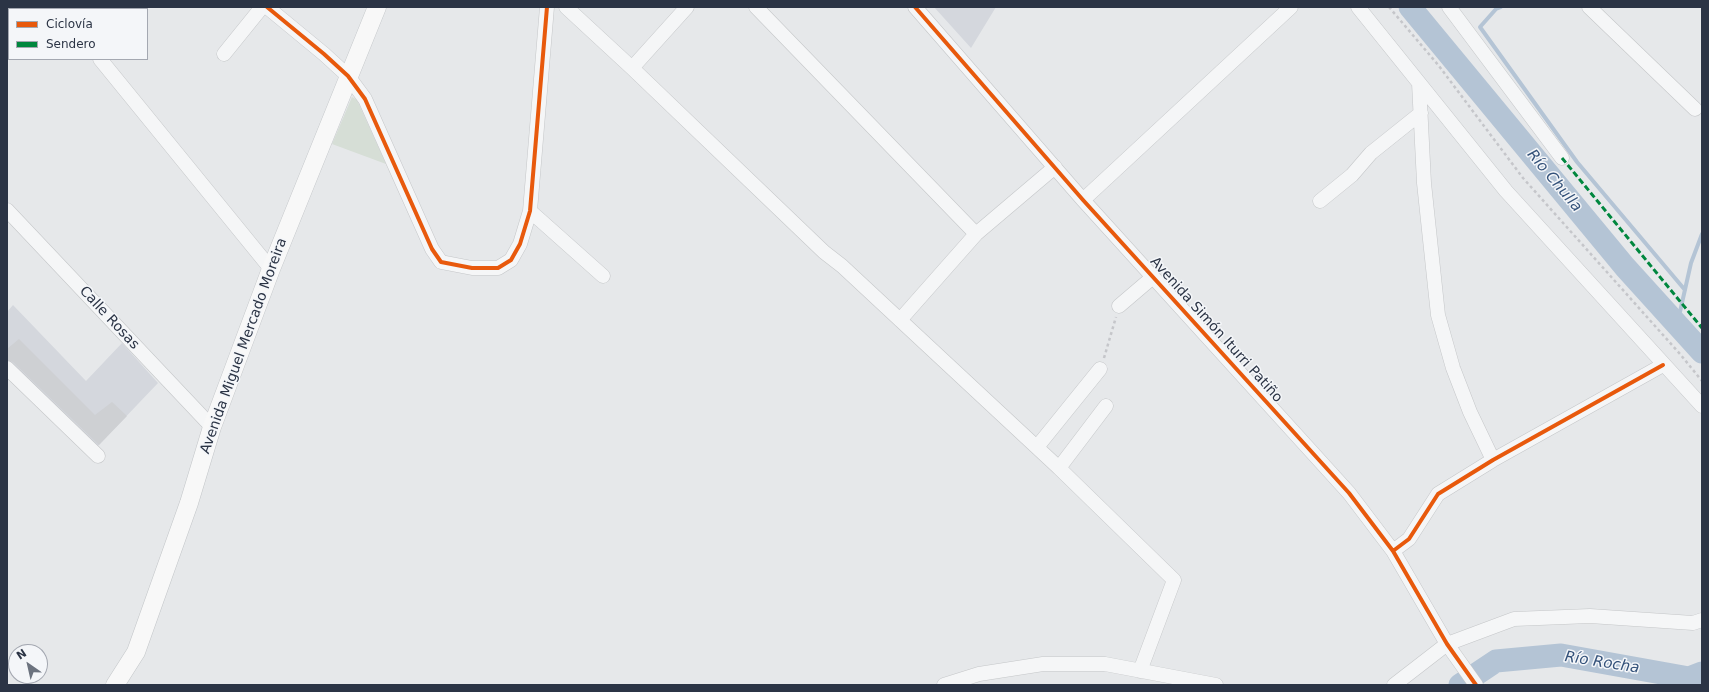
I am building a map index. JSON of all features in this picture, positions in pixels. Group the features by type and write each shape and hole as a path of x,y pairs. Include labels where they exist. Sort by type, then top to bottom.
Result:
{"main road":[{"name":"Avenida Miguel Mercado Moreira","path":"115,685 136,652 189,503 212,426 271,269 377,7"}],"street":[{"path":"224,54 262,7"},
{"path":"267,7 348,76 365,99 432,249 441,262 472,268 498,268 510,260 520,244 530,211 547,7"},
{"path":"566,7 632,68 824,252 842,266 1037,447 1174,580 1140,671"},
{"path":"632,68 687,7"},
{"path":"756,7 976,234"},
{"name":"Avenida Simón Iturri Patiño","path":"915,7 1083,200 1349,493 1393,551 1447,644 1476,685"},
{"path":"1083,200 1290,7"},
{"path":"1358,7 1506,191 1702,406"},
{"path":"1449,7 1562,158"},
{"path":"1589,7 1696,109"},
{"path":"101,60 271,269"},
{"path":"1419,83 1424,183 1438,315 1453,368 1470,412 1493,460"},
{"path":"1320,201 1352,175 1371,153 1420,113"},
{"path":"900,320 976,234 1055,167"},
{"name":"Calle Rosas","path":"7,210 212,426"},
{"path":"530,211 603,276"},
{"path":"1119,306 1153,277"},
{"path":"1393,551 1409,539 1438,494 1493,460 1663,365"},
{"path":"7,368 98,456"},
{"path":"1037,447 1100,370"},
{"path":"1059,468 1106,406"},
{"path":"1394,685 1447,644 1514,619 1590,616 1693,623 1702,620"},
{"path":"944,685 979,674 1043,664 1105,664 1216,685"}],"path":[{"path":"1389,7 1439,66 1523,178 1675,348 1702,381"},
{"path":"1100,370 1119,306"}],"shaded area":[{"path":"934,7 996,7 971,48"},
{"path":"352,97 357,100 386,164 332,144"},
{"path":"13,305 86,381 122,343 158,383 97,447 7,363 7,312"}],"building":[{"path":"19,339 95,415 112,402 127,416 99,445 13,362 7,360 7,349"}],"waterway":[{"name":"Río Chulla","path":"1410,7 1625,267 1702,352"},
{"path":"1501,7 1496,9 1480,27 1577,162 1685,290"},
{"path":"1677,325 1691,263 1702,234"},
{"name":"Río Rocha","path":"1460,685 1496,661 1561,655 1689,678 1702,673"}],"marked path":[{"path":"1562,158 1702,328"}],"cycle path":[{"path":"267,7 348,76 365,99 432,249 441,262 472,268 498,268 511,260 520,244 530,211 547,7"},
{"path":"915,7 1083,200 1349,493 1393,551 1447,644 1476,685"},
{"path":"1393,551 1409,539 1438,494 1493,460 1663,365"}]}
